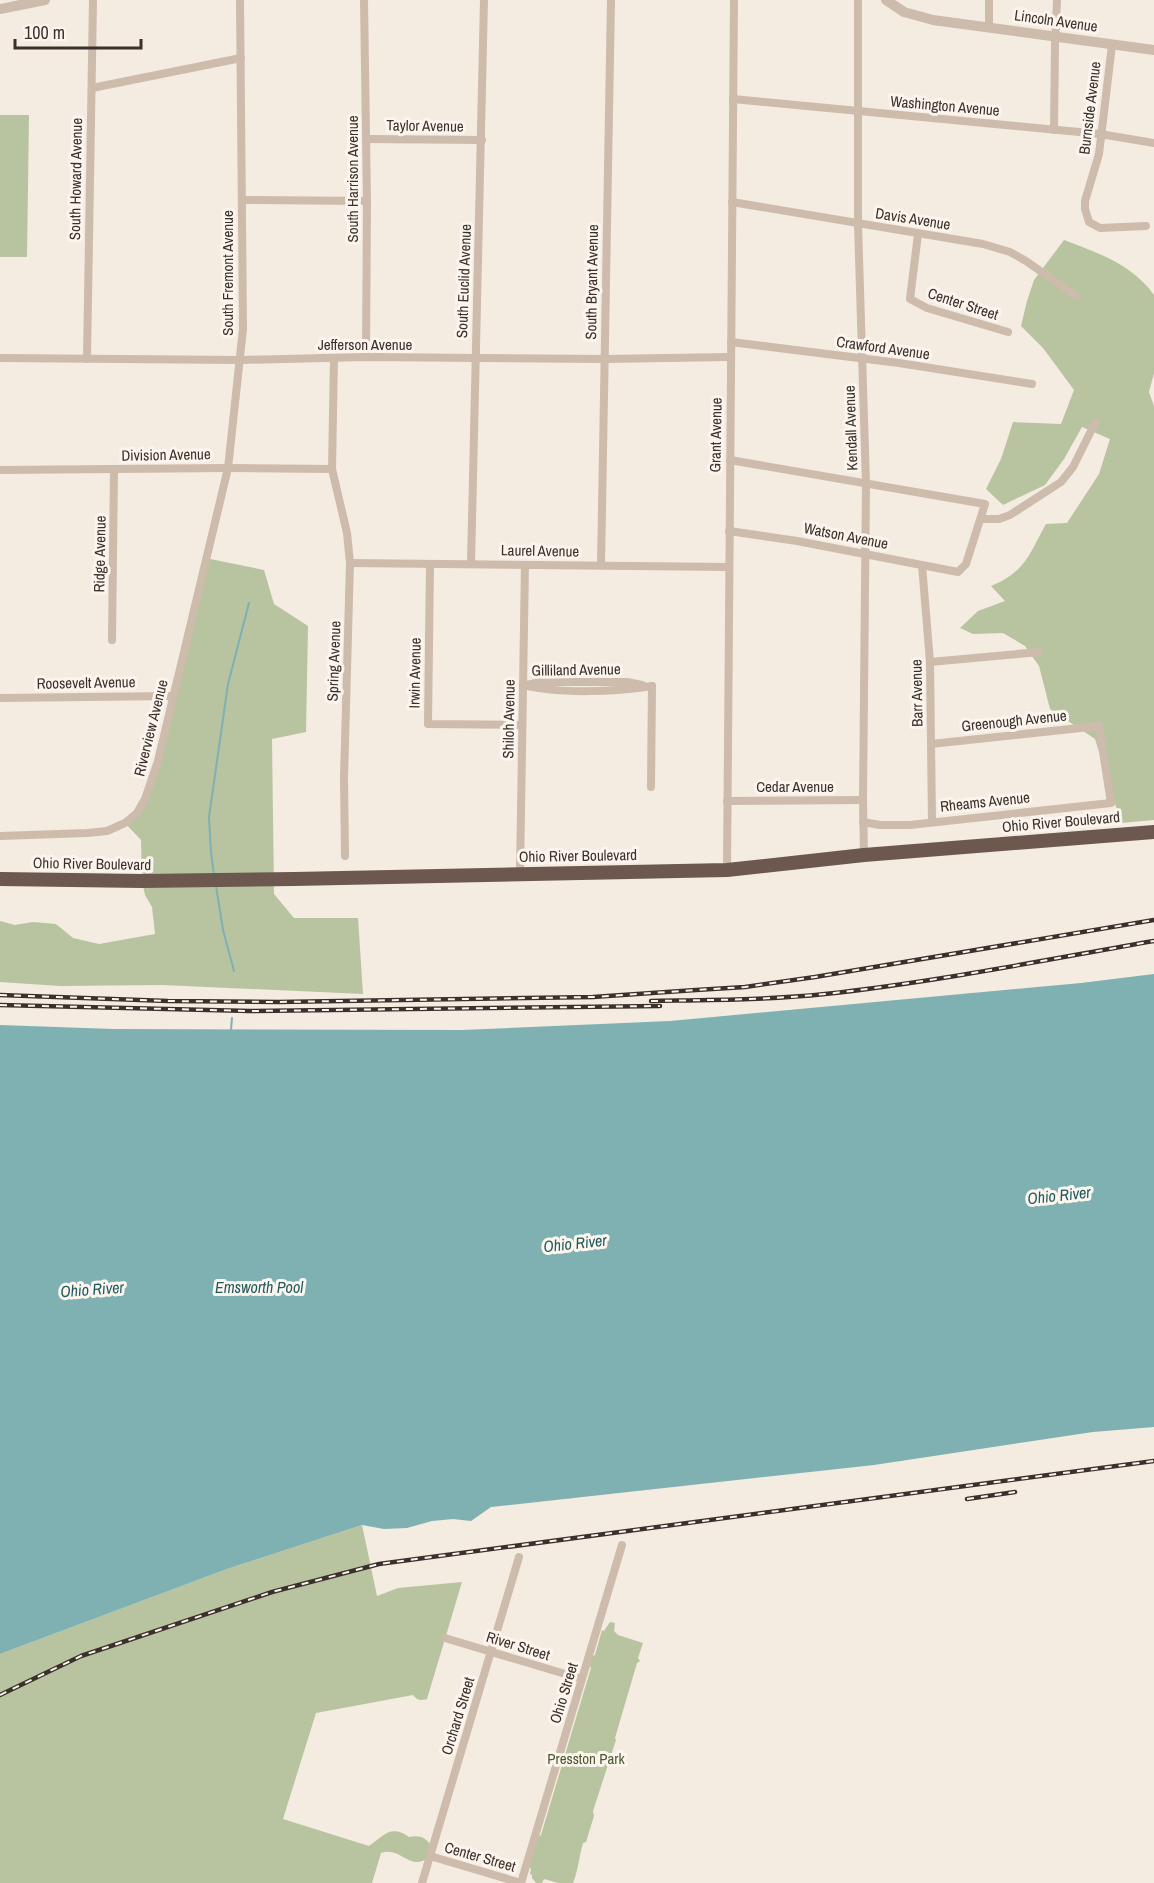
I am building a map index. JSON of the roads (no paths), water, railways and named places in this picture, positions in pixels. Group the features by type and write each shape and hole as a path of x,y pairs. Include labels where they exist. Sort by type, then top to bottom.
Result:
{"highway":[{"name":"Ohio River Boulevard","path":"0,879 142,881 727,870 864,855 1154,832"}],"street":[{"path":"0,9 45,0"},
{"name":"South Howard Avenue","path":"87,358 93,0"},
{"name":"South Fremont Avenue","path":"200,578 228,468 243,329 240,0"},
{"name":"South Harrison Avenue","path":"364,0 368,201 366,357"},
{"name":"South Euclid Avenue","path":"471,564 484,0"},
{"name":"South Bryant Avenue","path":"600,565 611,0"},
{"name":"Grant Avenue","path":"727,870 734,0"},
{"name":"Kendall Avenue","path":"858,0 858,224 866,483 862,800 864,855"},
{"name":"Lincoln Avenue","path":"886,0 904,12 919,17 1154,50"},
{"path":"989,0 989,27"},
{"path":"1054,130 1057,0"},
{"name":"Burnside Avenue","path":"1112,45 1099,154 1085,201 1085,209 1089,222 1100,228 1146,226"},
{"path":"92,88 241,58"},
{"name":"Washington Avenue","path":"733,99 1100,134 1154,143"},
{"name":"Taylor Avenue","path":"367,139 482,140"},
{"path":"242,200 368,201"},
{"name":"Davis Avenue","path":"732,202 983,244 1010,252 1076,296"},
{"name":"Center Street","path":"918,234 910,299 927,308 1008,332"},
{"name":"Crawford Avenue","path":"731,342 863,358 1032,384"},
{"name":"Jefferson Avenue","path":"0,358 240,360 366,357 604,359 730,357"},
{"path":"332,469 334,358"},
{"path":"730,460 985,504 981,519 999,519 1010,515 1061,482 1073,467 1095,423"},
{"name":"Ridge Avenue","path":"112,640 114,469"},
{"name":"Division Avenue","path":"0,470 332,469"},
{"name":"Spring Avenue","path":"332,469 350,563 344,778 345,856"},
{"name":"Watson Avenue","path":"729,531 797,540 958,572 966,564 981,519"},
{"name":"Laurel Avenue","path":"350,563 729,567"},
{"name":"Irwin Avenue","path":"430,564 428,724 522,725"},
{"name":"Shiloh Avenue","path":"520,873 525,565"},
{"name":"Barr Avenue","path":"922,565 930,662 932,821"},
{"name":"Riverview Avenue","path":"0,836 87,834 107,831 125,823 137,813 145,800 158,761 200,578"},
{"path":"930,662 1039,652"},
{"name":"Gilliland Avenue","path":"523,685 551,682 627,682 652,686 651,787"},
{"name":"Roosevelt Avenue","path":"0,698 173,696"},
{"name":"Greenough Avenue","path":"931,744 1099,726 1111,803"},
{"name":"Cedar Avenue","path":"727,801 862,800"},
{"name":"Rheams Avenue","path":"863,822 880,825 910,825 1111,803"},
{"name":"Ohio Street","path":"521,1883 622,1545"},
{"name":"Orchard Street","path":"422,1883 519,1557"},
{"name":"River Street","path":"446,1638 582,1679"},
{"name":"Center Street","path":"430,1856 521,1883"}],"water":[{"name":"Emsworth Pool","path":"1154,974 1154,1427 1093,1432 874,1465 491,1507 471,1521 453,1519 432,1521 407,1528 384,1529 362,1525 227,1569 0,1654 0,1025 113,1029 463,1030 670,1021 1081,983"}],"waterway":[{"path":"214,875 209,817 228,684 249,603"},
{"path":"216,886 223,930 234,971"},
{"path":"231,1030 232,1018"}],"railway":[{"path":"0,995 279,1002 593,997 745,987 1154,920"},
{"path":"651,1001 760,999 825,994 949,977 1154,941"},
{"path":"0,1005 250,1011 660,1006"},
{"path":"0,1695 81,1656 272,1592 379,1564 1154,1461"},
{"path":"967,1499 1015,1492"}],"water label":[{"name":"Ohio River","path":"1059,1195"},
{"name":"Ohio River","path":"575,1243"},
{"name":"Ohio River","path":"92,1289"}],"park label":[{"name":"Presston Park","path":"586,1759"}]}
